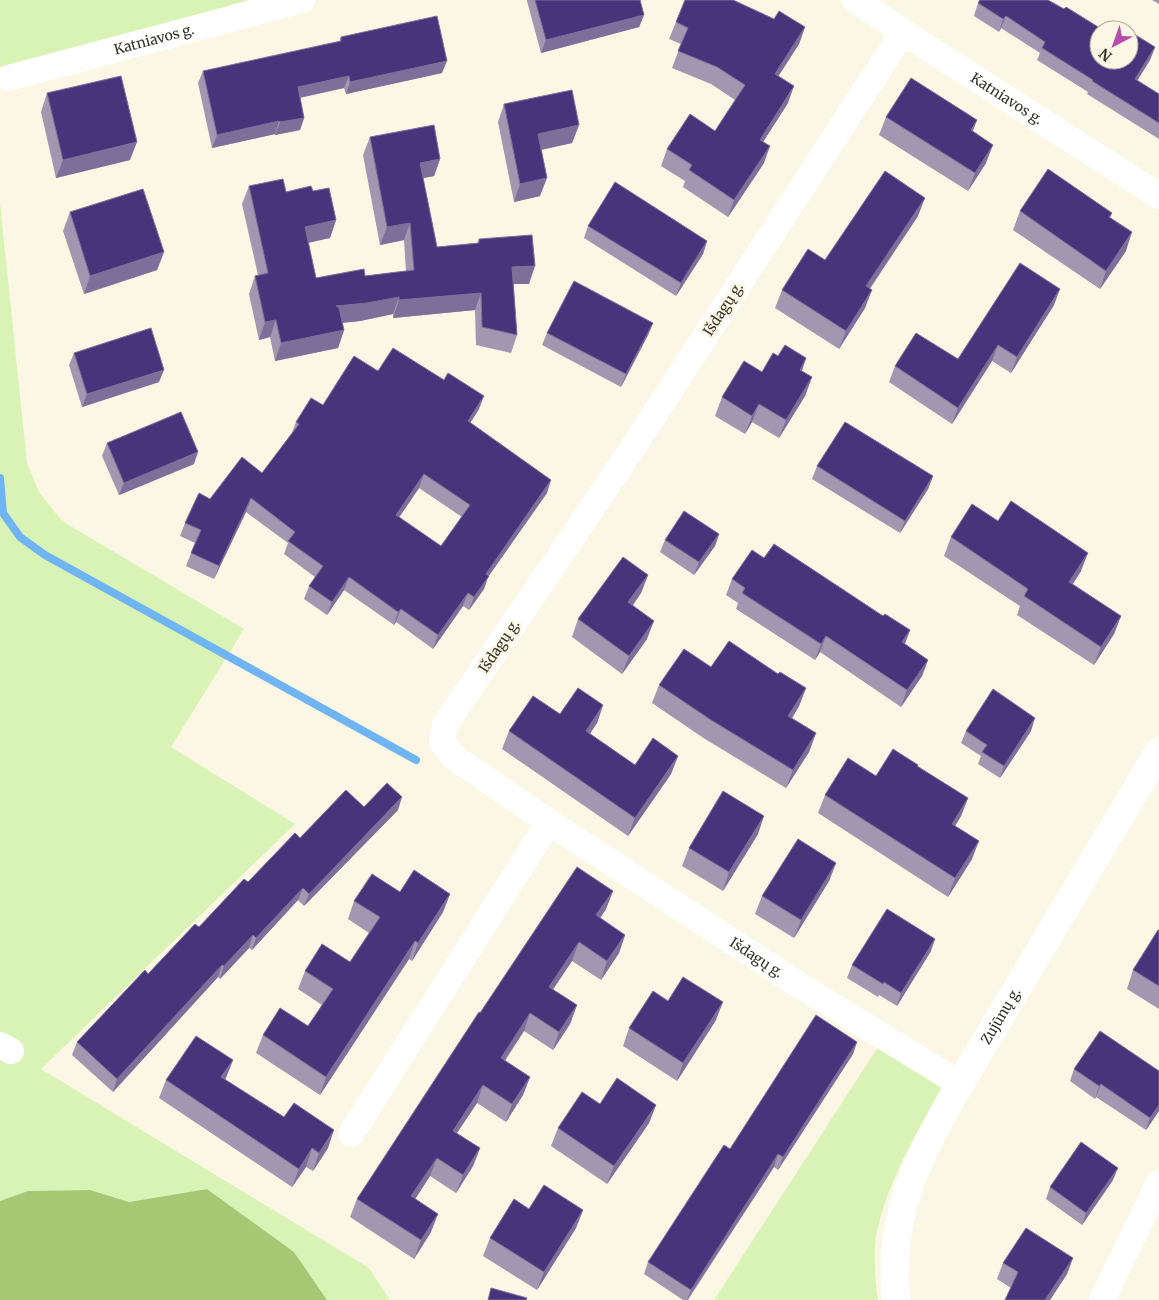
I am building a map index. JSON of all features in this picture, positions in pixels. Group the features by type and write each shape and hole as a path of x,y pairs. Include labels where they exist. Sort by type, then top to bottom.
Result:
{"main road":[{"name":"Zujūnų g.","path":"896,1300 894,1278 898,1223 913,1174 960,1084 1159,751"}],"street":[{"name":"Katniavos g.","path":"8,78 302,0"},
{"name":"Katniavos g.","path":"855,0 1159,196"},
{"name":"Išdagų g.","path":"903,32 634,446 445,725 442,742 455,758 550,822 799,985 960,1084"},
{"path":"351,1134 550,822"},
{"path":"1102,1300 1159,1182"}],"green space":[{"path":"0,0 249,0 0,71"},
{"path":"0,203 27,463 39,492 62,521 244,629 171,747 295,824 41,1069 369,1268 390,1300 327,1300 294,1252 207,1189 129,1202 90,1190 28,1191 0,1201"},
{"path":"880,1044 946,1082 906,1154 882,1211 875,1246 875,1275 878,1300 714,1300"},
{"path":"207,1189 294,1252 327,1300 0,1300 0,1201 28,1191 90,1190 129,1202"}],"building":[{"path":"535,0 640,0 644,15 546,40"},
{"path":"685,0 733,0 774,19 779,11 805,27 775,74 794,86 760,140 770,146 734,200 689,170 692,165 667,149 690,114 715,131 745,85 717,67 678,51 688,28 676,22"},
{"path":"980,0 1048,0 1064,9 1066,7 1089,21 1089,70 1139,70 1139,37 1155,47 1135,79 1159,94 1159,123 1042,48 1045,42 1006,16 1003,19 978,3"},
{"path":"437,16 447,61 350,82 349,76 298,87 304,118 279,121 217,135 203,71 341,41 341,37"},
{"path":"121,76 137,142 63,160 47,93"},
{"path":"911,78 977,120 971,130 993,145 975,173 886,117"},
{"path":"572,90 579,125 538,134 547,178 520,184 504,104"},
{"path":"434,125 440,159 420,163 437,247 479,243 479,239 532,235 535,266 512,267 517,335 482,327 481,293 399,300 399,297 336,306 339,308 344,330 281,343 276,320 265,322 255,276 268,273 249,186 283,179 286,192 311,186 313,191 329,188 336,220 305,227 316,278 364,269 365,276 414,270 410,223 387,227 370,137"},
{"path":"1048,169 1112,213 1109,217 1132,232 1106,271 1020,211"},
{"path":"885,171 925,198 866,286 872,290 846,331 782,290 808,249 825,260"},
{"path":"615,182 707,241 681,283 588,226"},
{"path":"143,189 164,252 90,276 70,212"},
{"path":"1020,263 1060,289 1017,357 998,345 958,408 895,366 916,333 958,359"},
{"path":"574,281 653,323 626,374 547,333"},
{"path":"151,328 164,370 87,394 74,353"},
{"path":"785,345 806,358 800,370 812,377 786,420 759,404 752,416 722,397 744,361 762,372 773,353 778,356"},
{"path":"393,348 444,380 448,373 484,396 468,421 551,480 486,574 489,576 474,597 468,593 438,635 401,609 398,612 349,577 332,602 309,586 323,566 288,541 295,532 251,498 219,566 191,553 201,530 185,523 199,493 210,499 242,457 262,473 299,424 296,422 311,398 323,405 354,356 378,371","holes":["424,474 470,505 441,546 396,515"]},
{"path":"181,412 198,452 124,483 107,443"},
{"path":"845,422 933,476 905,521 817,466"},
{"path":"1011,501 1088,553 1069,582 1121,616 1101,647 1024,596 1028,589 951,537 972,504 998,521"},
{"path":"684,511 719,534 699,562 665,540"},
{"path":"774,544 883,616 885,614 910,630 902,642 928,660 907,690 826,636 821,644 742,593 745,588 732,579 752,550 764,558"},
{"path":"623,557 648,575 628,602 654,621 629,656 578,619"},
{"path":"729,641 778,674 780,672 806,688 788,716 816,733 793,770 711,720 659,685 684,649 711,667"},
{"path":"578,688 603,705 586,731 635,765 653,738 678,756 635,818 509,731 533,696 560,714"},
{"path":"993,689 1035,718 1004,766 982,752 987,745 966,731"},
{"path":"893,749 968,798 952,824 979,841 955,878 825,795 848,758 876,776"},
{"path":"387,783 402,797 309,894 303,888 256,938 253,935 224,966 222,965 117,1079 77,1042 145,970 148,974 195,924 199,927 244,879 248,882 295,833 300,838 346,790 364,807"},
{"path":"723,791 764,816 729,872 689,848"},
{"path":"798,839 836,863 801,920 762,896"},
{"path":"577,867 613,891 596,915 625,935 607,961 579,942 549,987 577,1005 559,1032 530,1013 501,1058 530,1077 512,1104 483,1085 453,1131 480,1148 463,1175 437,1158 411,1196 438,1214 421,1240 357,1199 479,1012"},
{"path":"414,870 450,894 418,943 415,941 326,1077 263,1035 280,1008 308,1026 333,989 305,971 322,944 350,962 380,917 354,901 372,874 400,892"},
{"path":"887,909 935,939 901,993 852,965"},
{"path":"1159,930 1159,986 1133,970"},
{"path":"683,977 723,1002 683,1063 629,1028 653,991 668,1001"},
{"path":"816,1015 857,1042 783,1157 778,1154 691,1290 648,1262 724,1145 730,1149"},
{"path":"1100,1031 1159,1071 1159,1105 1150,1118 1101,1084 1099,1086 1074,1069"},
{"path":"196,1036 233,1060 221,1077 284,1117 294,1103 334,1130 319,1153 312,1148 299,1169 166,1080"},
{"path":"617,1078 656,1105 614,1166 558,1128 582,1092 600,1104"},
{"path":"1081,1142 1118,1168 1086,1213 1050,1187"},
{"path":"544,1185 583,1210 544,1272 490,1238 514,1199 529,1209"},
{"path":"1026,1228 1073,1258 1045,1300 1005,1300 1018,1272 1003,1263"},
{"path":"491,1288 527,1298 526,1300 488,1300"}],"waterway":[{"path":"0,478 3,513 20,537 45,555 416,760"}]}
